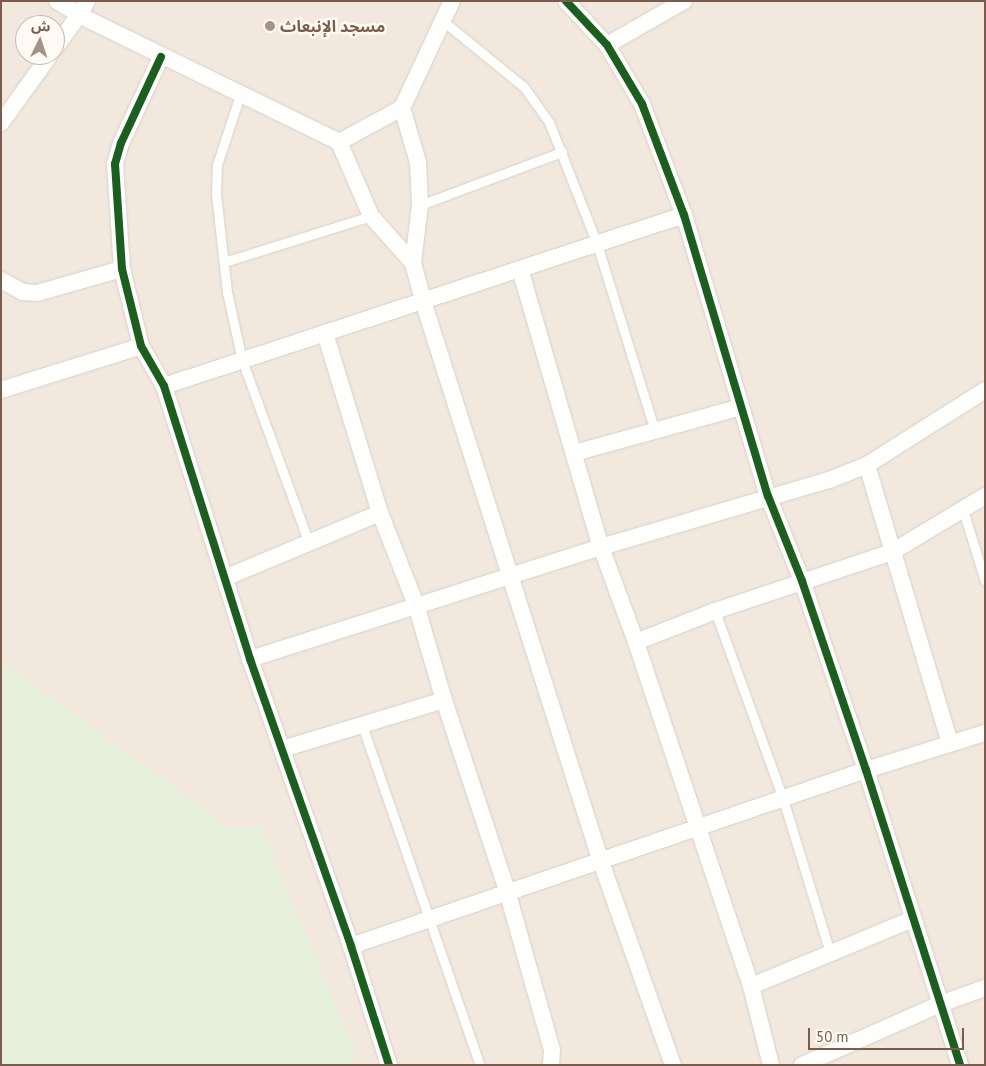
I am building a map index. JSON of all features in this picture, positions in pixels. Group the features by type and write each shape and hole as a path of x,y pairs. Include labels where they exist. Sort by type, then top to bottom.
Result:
{"street":[{"path":"57,1 83,8 160,57 339,142 371,216 413,263"},
{"path":"339,142 402,108 452,1"},
{"path":"566,1 607,45 642,104 684,215 768,496 802,581 866,770 960,1065"},
{"path":"607,45 684,1"},
{"path":"65,34 83,8"},
{"path":"160,57 121,143 115,164 122,268 142,346 164,386 227,578 250,659 352,946 388,1065"},
{"path":"1,123 43,65"},
{"path":"402,108 418,162 420,205 413,263 423,301 508,576 600,859 673,1065"},
{"path":"164,386 684,215"},
{"path":"1,280 23,292 37,292 122,268"},
{"path":"520,269 601,547 636,642 750,986 771,1065"},
{"path":"325,333 380,513 416,605 444,700 507,891 552,1050 551,1065"},
{"path":"1,390 142,346"},
{"path":"250,659 601,547 768,496 829,480 867,465 985,390"},
{"path":"574,453 741,407"},
{"path":"867,465 950,744"},
{"path":"636,642 715,611 892,552 985,496"},
{"path":"227,578 380,513"},
{"path":"282,749 444,700"},
{"path":"352,946 600,859 866,770 985,734"},
{"path":"750,986 913,919"},
{"path":"802,1065 940,1004 985,988"}],"lane":[{"path":"443,21 524,87 549,122 597,244 655,431"},
{"path":"240,95 217,165 216,194 224,262 242,360 309,543"},
{"path":"420,205 562,152"},
{"path":"224,262 371,216"},
{"path":"963,510 985,581"},
{"path":"715,611 782,799 830,953"},
{"path":"362,725 432,918 480,1065"}],"shaded area":[{"path":"1,1 985,1 985,1065 1,1065"}],"green space":[{"path":"1,661 230,828 260,825 355,1052 352,1065 1,1065"}],"cycle path":[{"path":"566,1 607,45 642,104 684,215 768,496 802,581 866,770 960,1065"},
{"path":"161,57 121,143 115,164 122,269 141,346 164,386 250,659 351,946 389,1065"}],"place":[{"name":"مسجد الإنبعاث","path":"270,26"}]}
